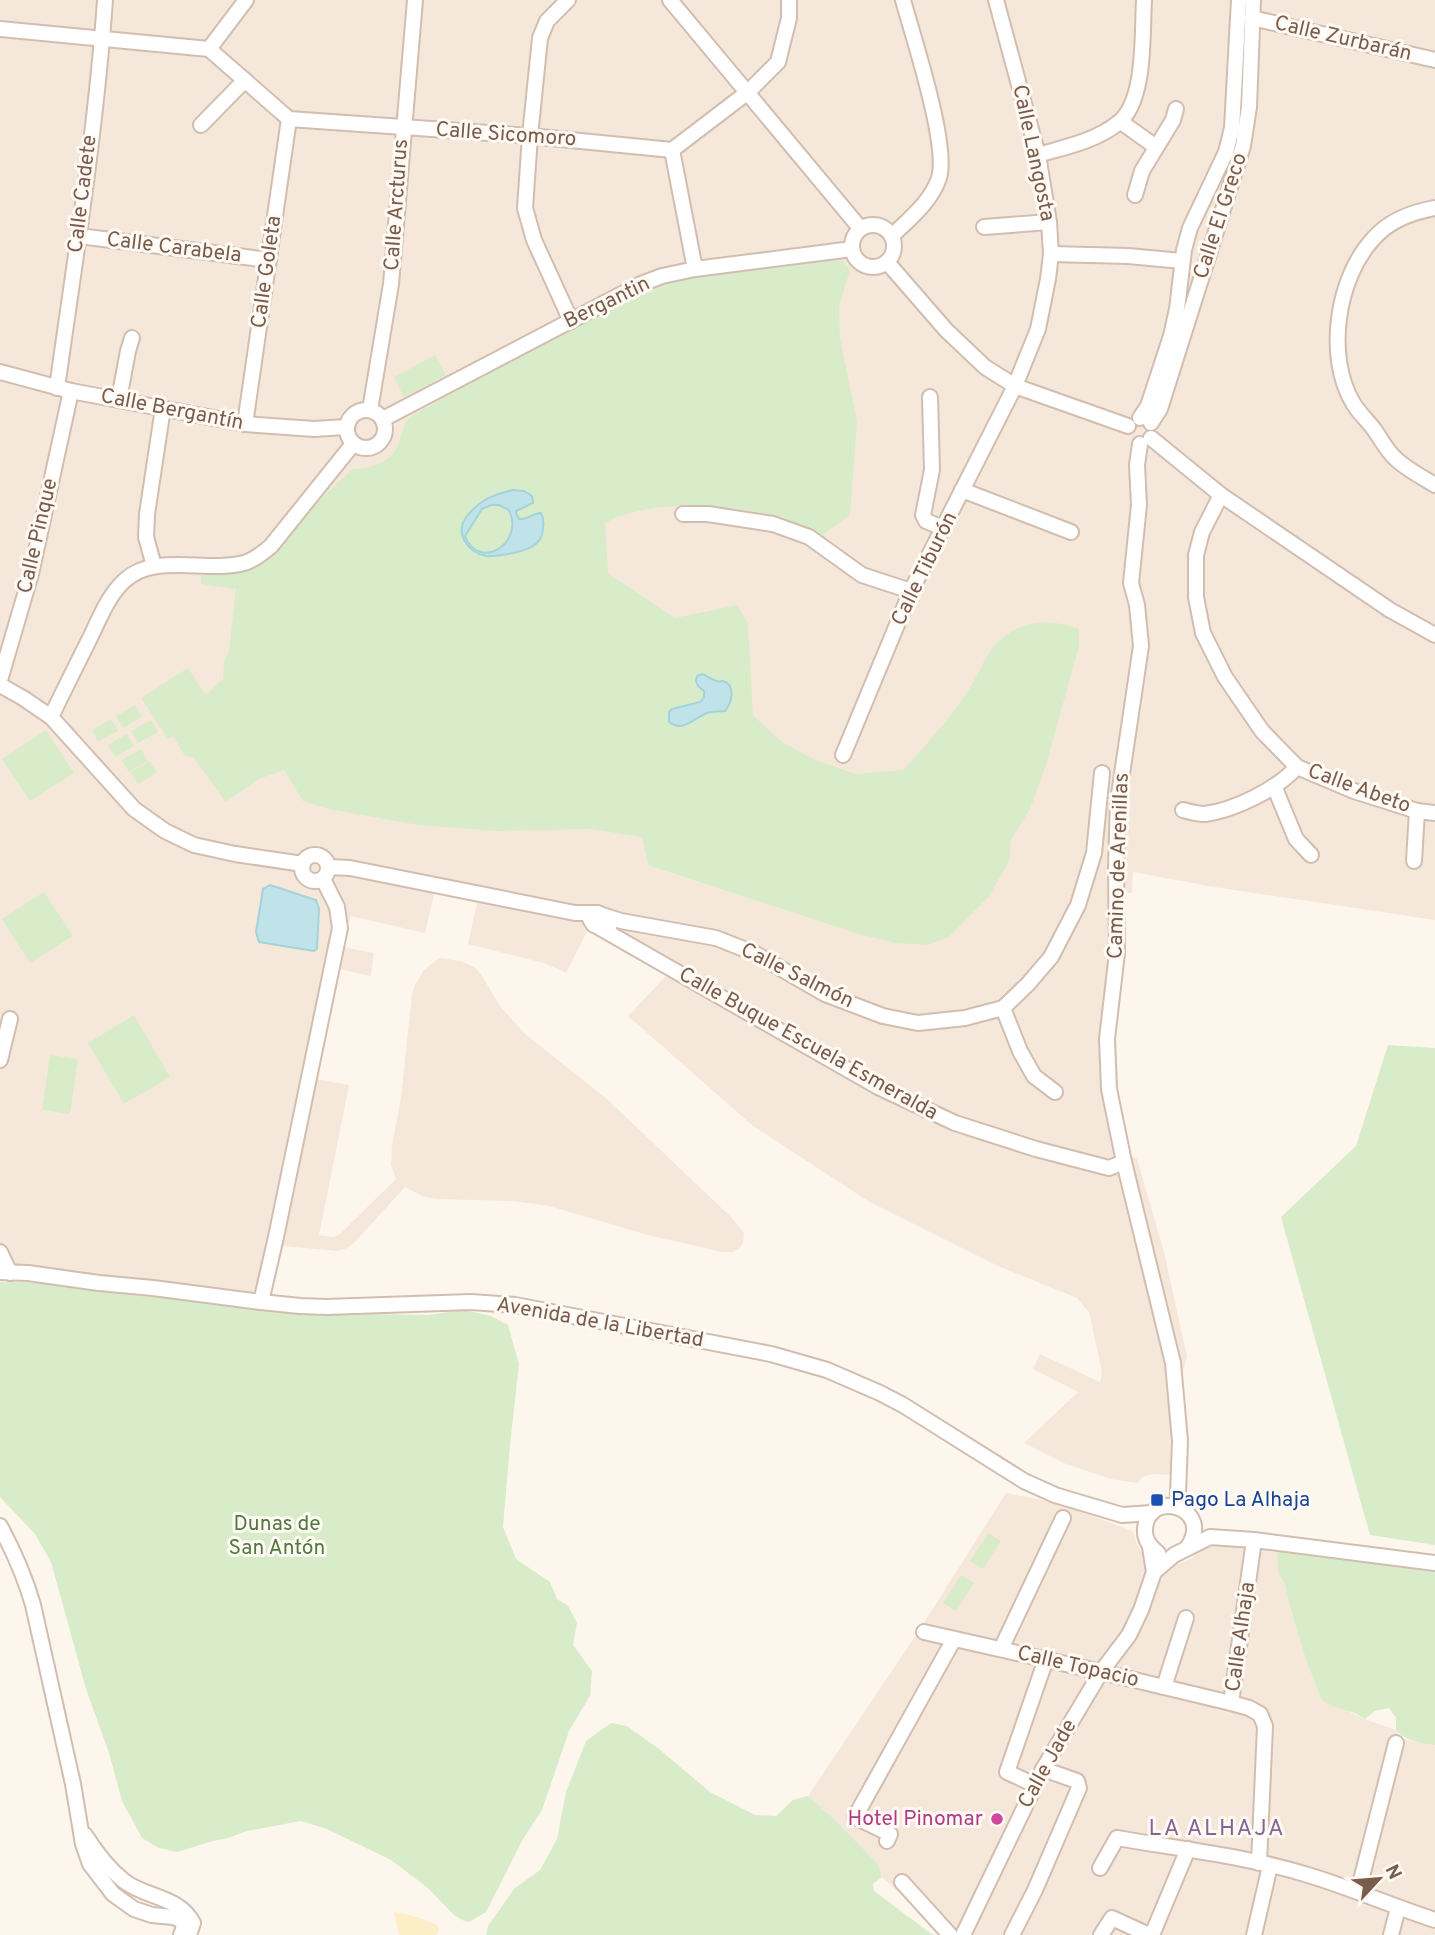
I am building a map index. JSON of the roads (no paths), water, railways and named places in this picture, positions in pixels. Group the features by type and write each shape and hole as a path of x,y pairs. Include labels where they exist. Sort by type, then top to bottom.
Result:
{"street":[{"name":"Calle Cadete","path":"64,389 105,0"},
{"path":"209,48 246,0"},
{"name":"Calle Arcturus","path":"370,410 391,284 415,0"},
{"path":"568,0 547,22 540,38 525,208 534,240 571,321"},
{"path":"670,0 860,228"},
{"path":"695,269 672,150 748,92 778,62 789,18 789,0"},
{"path":"892,236 926,202 939,177 941,154 903,0"},
{"name":"Calle Langosta","path":"996,0 1038,155 1049,222 1051,254 1038,329 1015,386"},
{"path":"1038,155 1085,140 1121,122 1135,100 1139,82 1144,0"},
{"name":"Camino de Arenillas","path":"1176,1503 1180,1441 1173,1363 1124,1162 1109,1088 1107,1039 1117,953 1118,801 1141,646 1137,606 1131,583 1139,505 1137,465 1146,431 1149,405 1171,336 1182,261 1190,228 1226,152 1233,128 1239,0"},
{"name":"Calle El Greco","path":"1146,431 1160,409 1243,146 1249,107 1253,0"},
{"name":"Calle Zurbarán","path":"1252,18 1435,60"},
{"path":"0,29 209,48 289,120"},
{"path":"201,125 245,80"},
{"path":"1135,195 1142,171 1173,120 1176,110"},
{"name":"Calle Sicomoro","path":"289,120 530,136 672,150"},
{"name":"Calle Goleta","path":"245,424 289,120"},
{"path":"1121,122 1156,147"},
{"path":"1435,208 1414,212 1396,220 1363,250 1351,270 1345,289 1337,344 1342,377 1353,403 1395,458 1435,485"},
{"path":"984,227 1049,222"},
{"path":"874,224 887,230 892,236 894,250 887,262 870,267 861,264 855,257 852,241 860,228 874,224"},
{"name":"Calle Carabela","path":"79,236 269,260"},
{"name":"Bergantin","path":"383,419 662,276 695,269 852,249"},
{"path":"1051,254 1128,256 1182,261"},
{"path":"887,262 946,330 985,367 1015,386 1128,426"},
{"path":"119,399 132,338"},
{"name":"Calle Bergantín","path":"0,372 64,389 245,424 314,429 346,428"},
{"name":"Calle Tiburón","path":"843,755 911,591 1015,386"},
{"name":"Calle Pinque","path":"0,680 30,574 64,389"},
{"path":"930,397 932,470 923,515 926,521 943,528"},
{"path":"154,566 146,537 147,514 163,408"},
{"path":"370,410 383,419 384,437 376,446 364,449 353,444 346,433 351,415 357,412 370,410"},
{"path":"1146,431 1134,443 1127,432 1133,420 1146,431 1221,495 1390,610 1435,635"},
{"path":"51,718 109,599 125,580 138,571 154,566 218,566 245,563 262,554 353,444"},
{"path":"962,490 1071,532"},
{"name":"Calle Abeto","path":"1221,495 1202,532 1196,555 1196,597 1203,633 1225,677 1262,731 1297,767 1354,791 1417,811 1435,813"},
{"path":"684,514 708,513 773,524 809,537 862,575 911,591"},
{"path":"0,685 51,718 134,809 165,831 194,845 303,864 306,877 314,881 326,873 337,907 340,928 261,1302"},
{"path":"1183,810 1203,814 1261,795 1288,777 1297,767"},
{"name":"Calle Salmón","path":"606,924 716,938 754,953 825,994 883,1016 918,1023 965,1018 1003,1008 1051,957 1078,905 1094,853 1102,773"},
{"path":"1274,786 1296,839 1311,855"},
{"path":"1414,861 1417,811"},
{"name":"Calle Buque Escuela Esmeralda","path":"326,873 350,868 575,913 606,924 878,1087 955,1123 1036,1149 1109,1168 1124,1162"},
{"path":"1003,1008 1020,1051 1034,1076 1055,1092"},
{"path":"0,1060 10,1019"},
{"path":"0,1252 5,1272"},
{"name":"Avenida de la Libertad","path":"5,1272 326,1307 471,1302 515,1305 771,1354 827,1370 880,1393 1024,1481 1055,1495 1122,1515 1138,1527 1148,1541"},
{"path":"1210,1537 1176,1503 1152,1513 1145,1528 1154,1572 1181,1552 1210,1537 1435,1563"},
{"name":"Avenida de la Libertad","path":"1122,1515 1152,1513"},
{"path":"1001,1649 1063,1518"},
{"path":"1148,1541 1161,1554 1181,1552 1194,1536 1193,1522"},
{"path":"0,1526 16,1556 33,1605 83,1844 90,1864 120,1900 134,1909 181,1920 184,1927 181,1935"},
{"name":"Calle Alhaja","path":"1254,1540 1231,1703 1260,1714 1265,1726 1264,1865 1254,1935"},
{"name":"Calle Jade","path":"963,1935 1042,1769 1101,1672 1129,1635 1154,1572"},
{"path":"1164,1687 1186,1618"},
{"name":"Calle Topacio","path":"924,1632 1231,1703"},
{"path":"887,1841 890,1834 855,1818 954,1639"},
{"path":"1035,1785 1007,1772 1046,1659"},
{"path":"1359,1892 1396,1744"},
{"path":"1012,1935 1035,1890 1079,1788 1077,1781 1042,1769"},
{"path":"82,1831 91,1845 125,1882 188,1913 193,1923 189,1935"},
{"path":"1100,1868 1117,1838 1188,1849 1306,1874 1435,1920"},
{"path":"1101,1935 1112,1918 1151,1935 1188,1849"},
{"path":"902,1882 950,1935"},
{"path":"106,1884 136,1902 177,1907"},
{"path":"1391,1935 1398,1908"}],"water":[{"path":"513,490 524,491 532,496 533,503 516,513 519,519 522,519 541,513 544,522 540,540 532,547 508,554 479,554 464,541 463,522 482,502","holes":["499,505 509,510 511,533 498,549 480,552 472,547 465,536 482,509"]},
{"path":"702,674 730,686 732,695 725,711 707,713 679,726 669,722 669,712 672,709 700,702 704,697 704,691 696,681 697,676"},
{"path":"270,885 316,900 319,909 317,949 314,951 259,942 256,932 263,889"}],"place":[{"name":"Pago La Alhaja","path":"1157,1500"},
{"name":"Hotel Pinomar","path":"997,1819"}],"district":[{"name":"LA ALHAJA","path":"1217,1829"}],"park label":[{"name":"Dunas de San Antón","path":"277,1536"}]}
